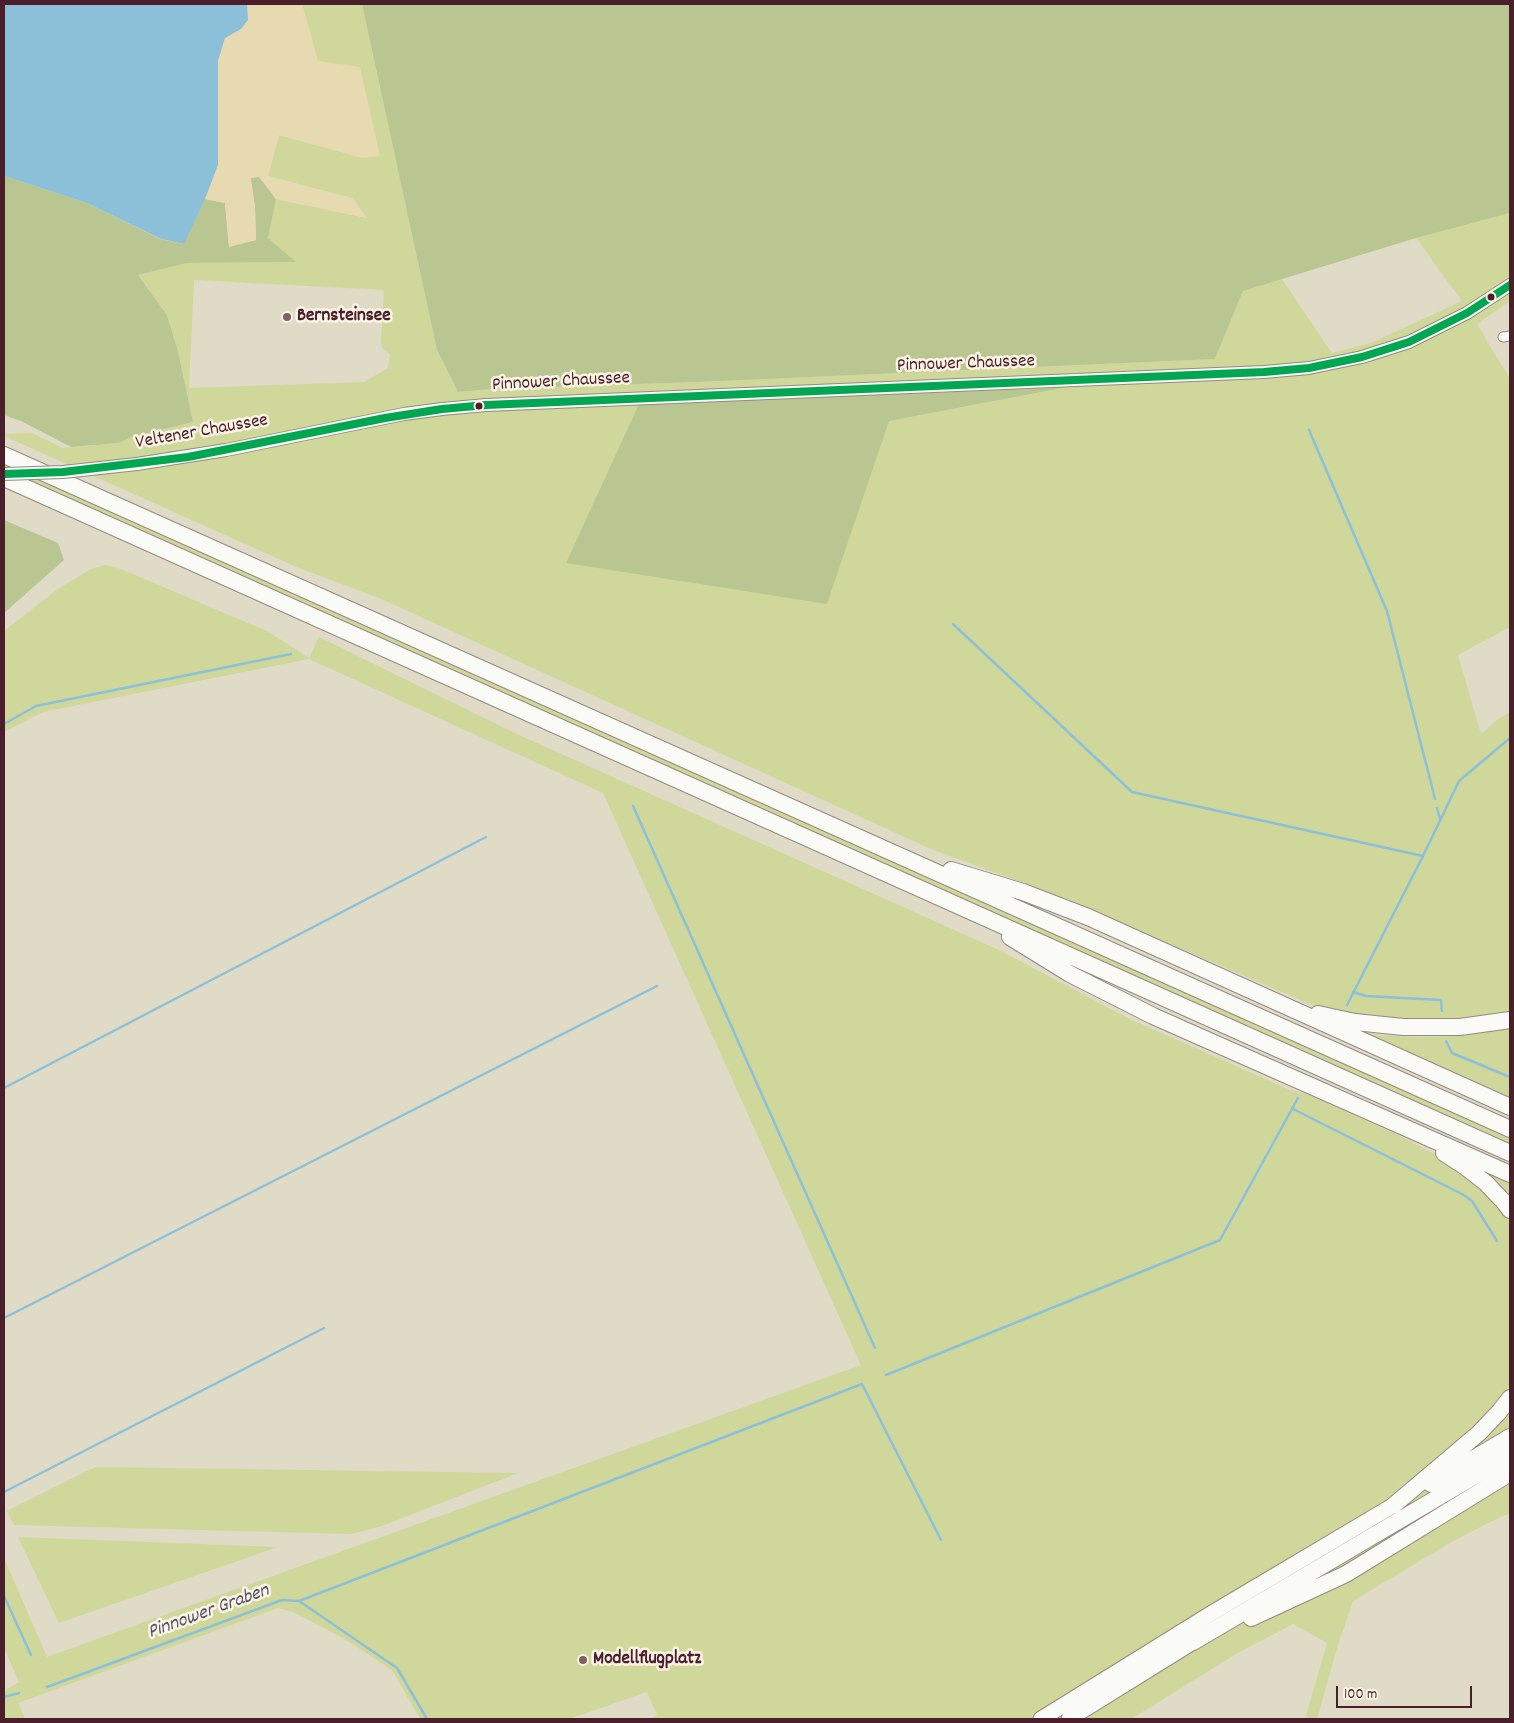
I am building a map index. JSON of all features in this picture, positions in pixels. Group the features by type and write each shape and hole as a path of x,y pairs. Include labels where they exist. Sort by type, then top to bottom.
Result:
{"highway":[{"path":"4,455 1510,1128"},
{"path":"4,478 1510,1153"},
{"path":"882,848 999,884 1088,918 1510,1107"},
{"path":"961,906 1091,986 1155,1017 1510,1174"},
{"path":"1206,971 1301,1008 1365,1024 1451,1028 1510,1020"},
{"path":"1340,1099 1464,1166 1495,1191 1510,1210"},
{"path":"1394,1505 1471,1440 1490,1422 1510,1398"},
{"path":"1040,1719 1221,1608 1510,1438"},
{"path":"1069,1719 1193,1642 1510,1455"},
{"path":"1193,1642 1280,1605 1346,1574 1510,1473"},
{"path":"1440,1516 1510,1486"}],"main road":[{"name":"Pinnower Chaussee","path":"404,414 442,409 547,402 1264,372 1309,368 1362,357 1409,342 1467,313 1510,285"},
{"name":"Veltener Chaussee","path":"4,474 64,472 137,464 226,450 404,414"}],"green space":[{"path":"302,4 362,4 437,350 458,392 491,389 698,382 1215,359 1243,291 1282,279 1332,353 1371,343 1462,301 1416,238 1510,213 1510,301 1477,324 1510,379 1510,627 1458,655 1481,734 1510,712 1510,1011 1443,1021 1397,1021 1330,1013 1067,899 931,849 379,598 299,568 4,436 4,434 32,433 63,448 119,443 132,437 193,422 178,351 167,315 138,275 187,263 295,262 268,238 276,199 367,218 352,198 268,176 279,135 363,158 350,140 318,61","holes":["194,280 384,290 381,343 382,348 390,354 388,368 364,382 189,388","1059,389 889,421 639,404"]},
{"path":"362,4 1510,4 1510,213 1416,238 1243,291 1215,359 698,382 491,389 458,392 437,350"},
{"path":"4,176 87,203 160,239 183,244 205,199 225,203 229,246 256,240 255,207 250,178 259,176 276,199 268,238 296,262 187,263 138,275 167,315 178,351 193,422 132,437 119,443 71,447 21,421 4,415"},
{"path":"1063,388 889,421 827,604 566,563 639,404"},
{"path":"4,464 1510,1137 1510,1143 4,470"},
{"path":"4,520 58,543 64,560 4,613"},
{"path":"105,565 121,569 269,632 309,658 319,637 519,735 999,950 1130,1019 1290,1090 1307,1094 1398,1135 1459,1169 1503,1209 1510,1221 1510,1386 1498,1404 1481,1423 1431,1466 1395,1490 1459,1456 1510,1407 1510,1513 1448,1544 1353,1601 1337,1648 1317,1719 1305,1719 1327,1643 1293,1624 1236,1654 1131,1719 649,1719 657,1715 647,1692 569,1719 420,1719 392,1670 343,1638 293,1612 278,1608 18,1703 25,1719 4,1719 4,1691 19,1682 4,1648 4,1558 47,1657 861,1365 603,793 309,659 43,712 4,732 4,631 58,589 91,569"},
{"path":"1510,1027 1510,1102 1348,1030 1414,1037 1449,1036"},
{"path":"1463,1157 1510,1178 1510,1201"},
{"path":"95,1467 518,1473 382,1526 351,1534 14,1525 7,1511"},
{"path":"18,1537 278,1547 59,1623"}],"sand":[{"path":"247,4 302,4 318,61 360,67 380,156 363,158 279,135 268,176 352,199 367,218 276,199 259,177 251,178 255,207 256,240 229,247 225,203 205,199 218,165 218,61 225,38 241,29 248,20"}],"water":[{"path":"4,4 247,4 248,20 241,29 225,38 218,61 218,165 184,244 161,239 87,203 4,176"}],"waterway":[{"path":"1309,430 1387,611 1435,799"},
{"path":"953,624 1132,792 1423,856"},
{"path":"4,724 36,706 291,654"},
{"path":"1347,1005 1459,781 1510,738"},
{"path":"633,806 875,1348"},
{"path":"1437,808 1440,819"},
{"path":"4,1088 486,837"},
{"path":"4,1318 657,986"},
{"path":"1353,992 1366,996 1441,1000 1442,1011"},
{"path":"1446,1041 1452,1053 1510,1077"},
{"path":"886,1375 1220,1240 1298,1098"},
{"path":"1293,1109 1464,1195 1472,1201 1497,1241"},
{"path":"4,1492 324,1328"},
{"path":"299,1601 862,1384 941,1540"},
{"path":"4,1596 31,1655"},
{"name":"Pinnower Graben","path":"47,1687 282,1600 299,1601 397,1668 427,1719"},
{"name":"Pinnower Graben","path":"4,1697 19,1693"}],"transit line":[{"path":"4,474 63,472 188,457 385,418 442,409 486,405 1264,372 1309,368 1362,357 1409,342 1467,313 1510,285"}],"place":[{"name":"Bernsteinsee","path":"287,317"},
{"name":"Modellflugplatz","path":"583,1660"}]}
